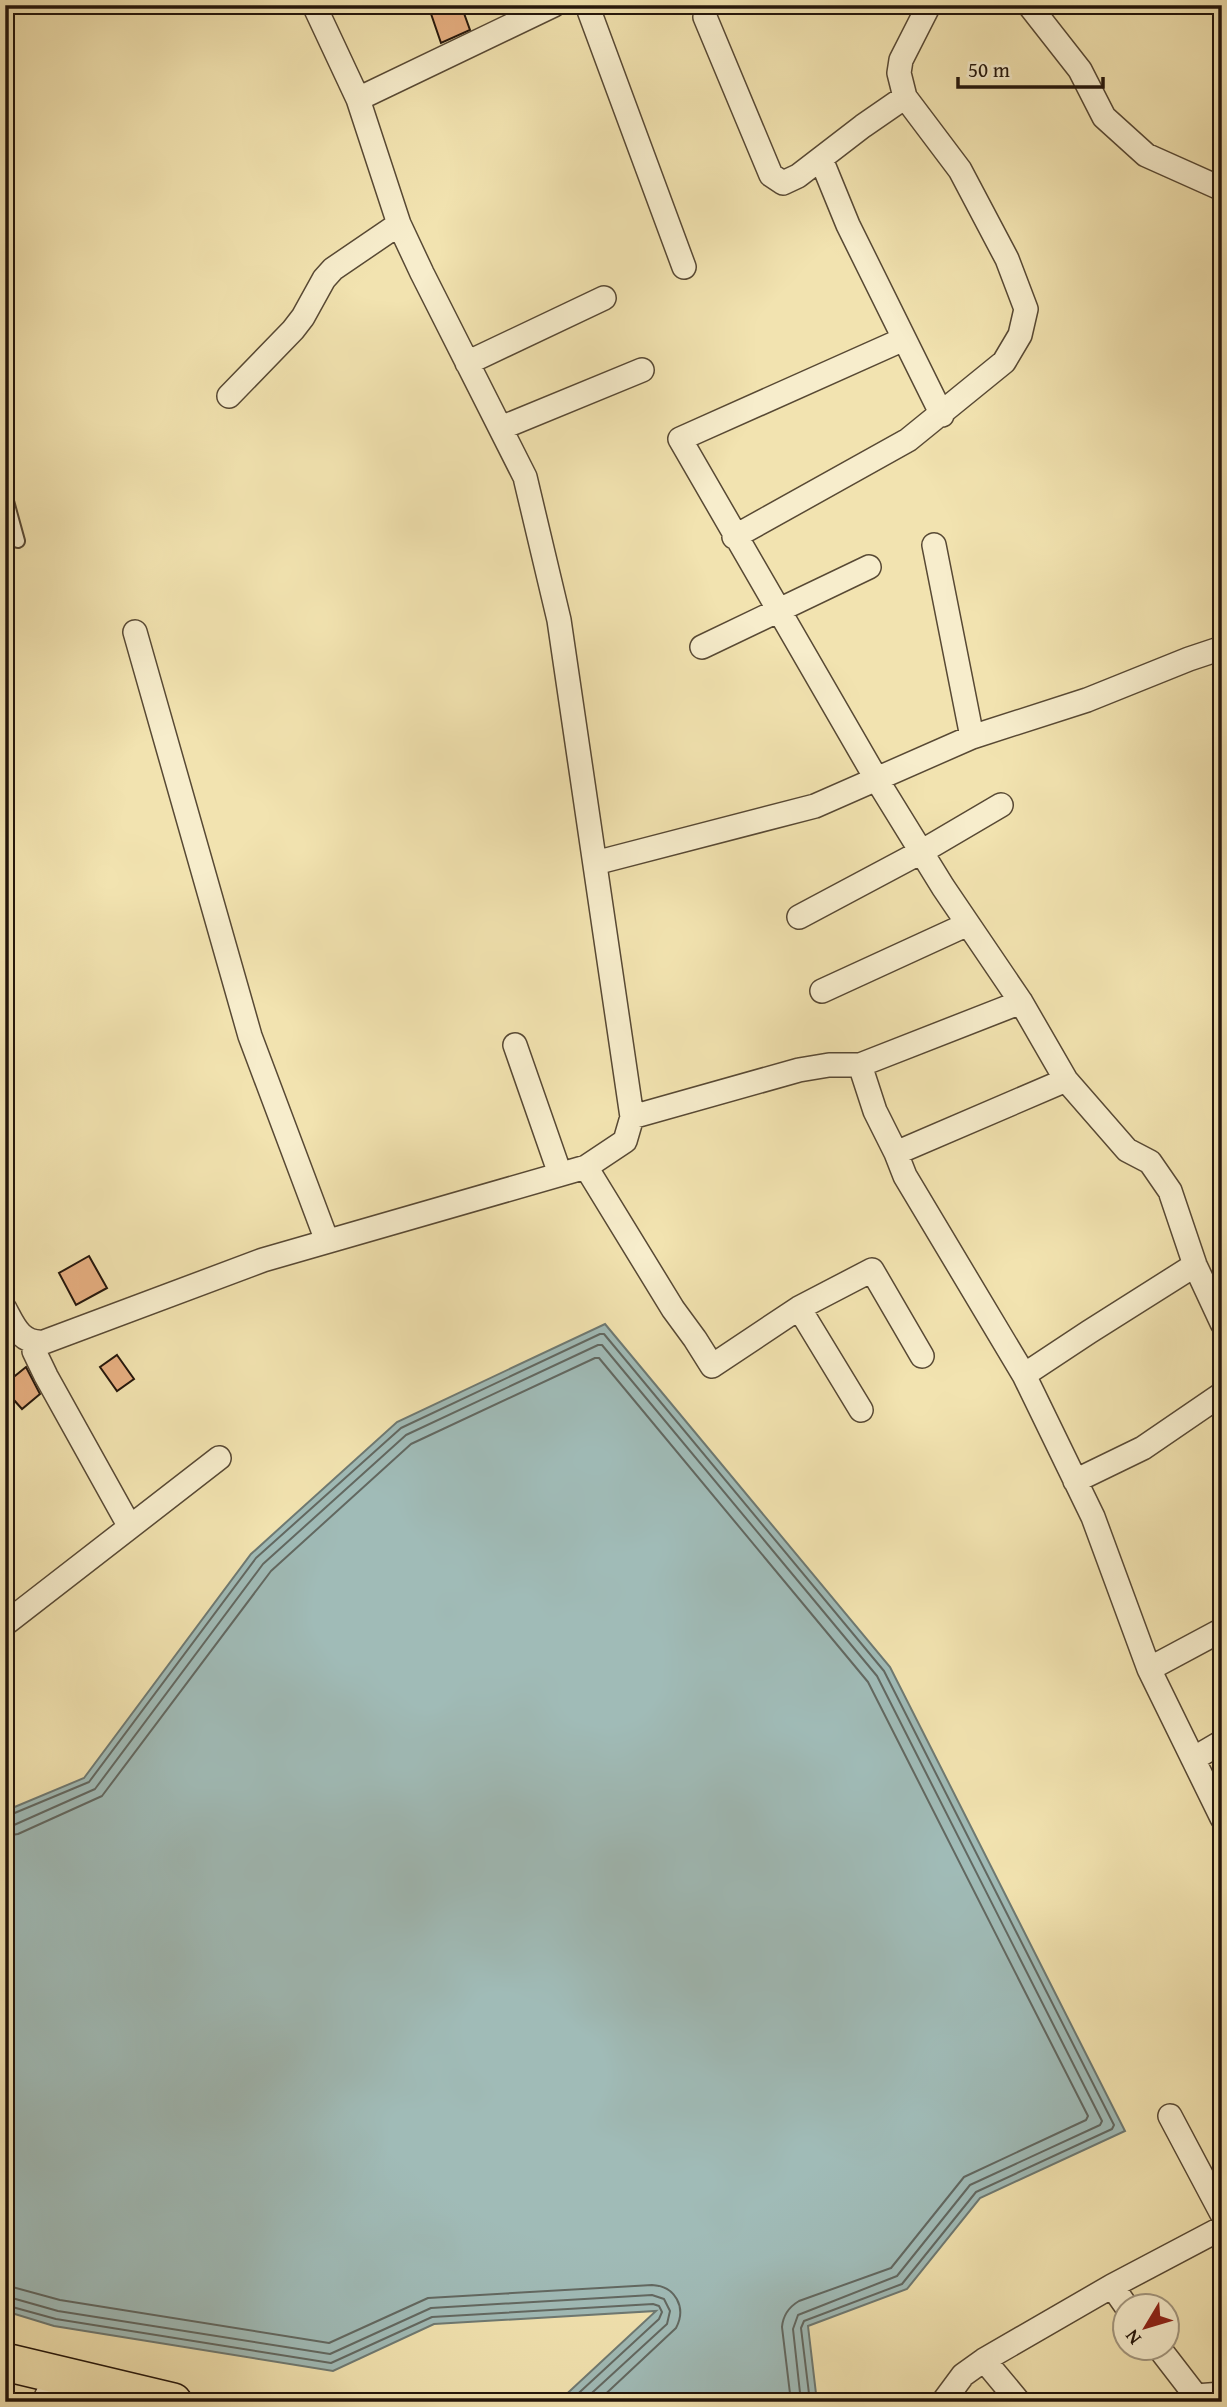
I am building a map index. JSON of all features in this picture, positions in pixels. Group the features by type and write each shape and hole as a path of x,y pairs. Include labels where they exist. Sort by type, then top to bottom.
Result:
{"main road":[{"path":"5,2361 173,2402"},
{"path":"5,2383 54,2399"}],"street":[{"path":"5,1309 19,1334 34,1343 44,1342 240,1269 327,1241 586,1167 625,1141 632,1117 559,620 525,477 399,224 358,99 314,5"},
{"path":"358,99 554,5"},
{"path":"587,5 684,267"},
{"path":"734,537 908,440 1004,362 1020,335 1026,309 1007,259 960,170 905,97 899,74 901,60 929,5"},
{"path":"1028,5 1080,70 1104,117 1146,155 1222,189"},
{"path":"705,16 771,175 783,183 821,159 905,97"},
{"path":"821,159 848,225 942,415"},
{"path":"229,396 293,330 333,269 399,224"},
{"path":"467,363 604,298"},
{"path":"904,339 680,439 734,537 779,608 877,780 921,852 1021,1002 1066,1080 1127,1150 1150,1162 1170,1191 1195,1265 1222,1323"},
{"path":"501,428 642,370"},
{"path":"934,545 972,737"},
{"path":"702,647 869,567"},
{"path":"135,632 250,1036 327,1241"},
{"path":"595,863 815,806 972,737 1087,700 1222,648"},
{"path":"799,917 921,852 1001,805"},
{"path":"822,991 968,924"},
{"path":"632,1117 799,1070 829,1065 860,1065 1021,1002"},
{"path":"515,1045 560,1174"},
{"path":"860,1065 875,1111 905,1176 1024,1375 1093,1517 1149,1669 1222,1818"},
{"path":"896,1153 1066,1080"},
{"path":"586,1167 673,1309 712,1366 799,1308 872,1270 922,1356"},
{"path":"1024,1375 1195,1265"},
{"path":"799,1308 861,1410"},
{"path":"34,1343 34,1351 46,1377 130,1527"},
{"path":"1075,1481 1143,1448 1222,1394"},
{"path":"5,1624 219,1458"},
{"path":"1149,1669 1222,1630"},
{"path":"1193,1759 1222,1742"},
{"path":"1170,2116 1222,2214"},
{"path":"943,2402 963,2375 984,2360 1112,2286 1222,2228"},
{"path":"1112,2286 1116,2292"},
{"path":"984,2360 1019,2402"},
{"path":"1169,2362 1195,2396 1222,2394"}],"lane":[{"path":"5,494 18,541"}],"water":[{"path":"605,1324 890,1667 1125,2131 980,2198 907,2289 808,2326 817,2402 558,2402 656,2311 434,2324 333,2371 54,2326 5,2311 5,1811 84,1778 251,1554 397,1422"}],"building":[{"path":"428,5 461,5 470,30 441,43"},
{"path":"89,1256 107,1288 76,1305 59,1273"},
{"path":"117,1355 134,1379 117,1391 100,1367"},
{"path":"26,1367 40,1394 22,1409 5,1390 5,1384"}]}
